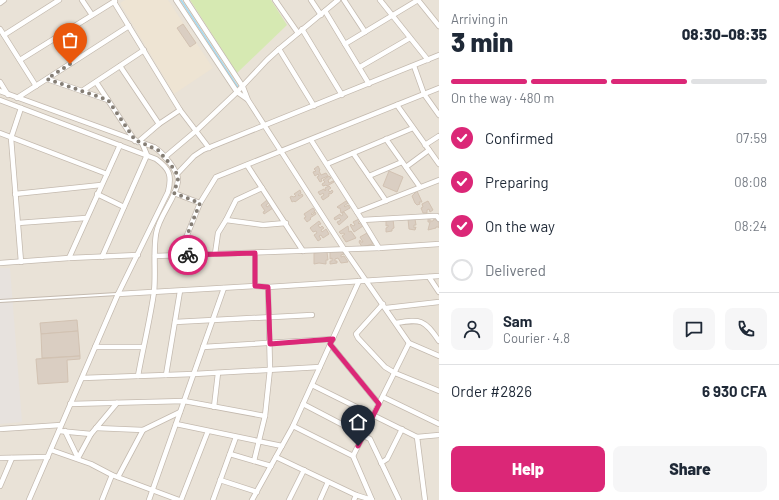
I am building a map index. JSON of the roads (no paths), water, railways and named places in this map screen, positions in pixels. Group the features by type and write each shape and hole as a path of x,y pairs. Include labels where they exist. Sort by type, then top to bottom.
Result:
{"street":[{"path":"0,3 4,0"},
{"path":"36,86 1,32 59,0"},
{"path":"82,0 92,15"},
{"path":"176,0 237,92 248,100"},
{"path":"186,0 243,87 248,100 264,126 344,249 409,343 439,356"},
{"path":"275,0 298,33"},
{"path":"311,0 321,15"},
{"path":"165,157 243,87 263,64 279,49 338,0"},
{"path":"344,0 365,32"},
{"path":"380,0 428,60"},
{"path":"345,44 418,0 439,26"},
{"path":"20,60 115,1 180,110 209,148"},
{"path":"325,11 369,84"},
{"path":"17,98 129,26"},
{"path":"302,29 342,95"},
{"path":"360,67 410,38"},
{"path":"279,49 314,106"},
{"path":"82,91 144,50"},
{"path":"177,174 194,156 209,148 439,55"},
{"path":"120,66 160,124"},
{"path":"414,66 424,94 439,115"},
{"path":"47,79 108,100"},
{"path":"0,82 8,94"},
{"path":"96,82 147,155"},
{"path":"179,255 200,203 216,177 282,152 439,88"},
{"path":"0,91 158,150 177,174 178,181 174,193 159,223 156,235 154,292 138,376"},
{"path":"0,100 156,159 166,167 171,178 168,192 118,294 29,500"},
{"path":"397,105 439,164"},
{"path":"20,262 12,138 21,108"},
{"path":"138,142 180,110"},
{"path":"327,164 413,128"},
{"path":"0,133 107,174"},
{"path":"425,145 439,136"},
{"path":"386,139 420,187"},
{"path":"311,140 378,248"},
{"path":"69,258 120,145"},
{"path":"406,167 429,150"},
{"path":"353,153 386,200"},
{"path":"102,257 147,155"},
{"path":"369,176 402,162"},
{"path":"247,165 303,251"},
{"path":"357,212 439,180"},
{"path":"15,194 101,185"},
{"path":"214,254 218,233 236,200 239,197 262,188"},
{"path":"174,193 200,203"},
{"path":"97,194 124,207"},
{"path":"362,220 432,216 436,216 439,219"},
{"path":"18,223 86,218"},
{"path":"226,220 263,225 286,223"},
{"path":"155,256 378,248 439,244"},
{"path":"255,253 255,286"},
{"path":"0,263 138,255"},
{"path":"118,294 255,286 268,287 439,276"},
{"path":"429,277 439,292"},
{"path":"252,500 293,426 359,281"},
{"path":"254,461 264,416 270,369 268,287"},
{"path":"149,500 224,288"},
{"path":"166,375 180,291"},
{"path":"439,302 384,306 356,334 358,338 386,367 395,373 439,391"},
{"path":"174,322 268,316 312,315"},
{"path":"396,323 412,320 421,322 429,327 439,341"},
{"path":"203,347 333,339"},
{"path":"353,456 409,343"},
{"path":"330,344 379,404"},
{"path":"95,347 143,347"},
{"path":"82,378 320,367"},
{"path":"214,407 218,372"},
{"path":"312,385 417,437 439,435"},
{"path":"383,397 439,424"},
{"path":"70,404 184,401 264,416"},
{"path":"78,458 91,434 117,403"},
{"path":"303,404 370,439 398,500"},
{"path":"96,428 143,430 180,412"},
{"path":"176,424 282,446"},
{"path":"0,429 62,425"},
{"path":"293,426 353,456 372,500"},
{"path":"118,477 143,430"},
{"path":"381,463 387,459 402,430"},
{"path":"59,431 91,434"},
{"path":"65,431 78,458"},
{"path":"51,450 78,458 112,475 180,500 208,431"},
{"path":"213,500 236,437"},
{"path":"417,437 425,500"},
{"path":"230,454 271,466"},
{"path":"0,458 48,457"},
{"path":"276,457 356,495 372,500"},
{"path":"0,486 12,458"},
{"path":"289,500 304,470"},
{"path":"102,500 112,475"},
{"path":"220,480 257,492"},
{"path":"320,500 328,482"},
{"path":"354,500 356,495"}],"lane":[{"path":"0,301 118,294"}],"waterway":[{"path":"181,0 239,89"}]}
